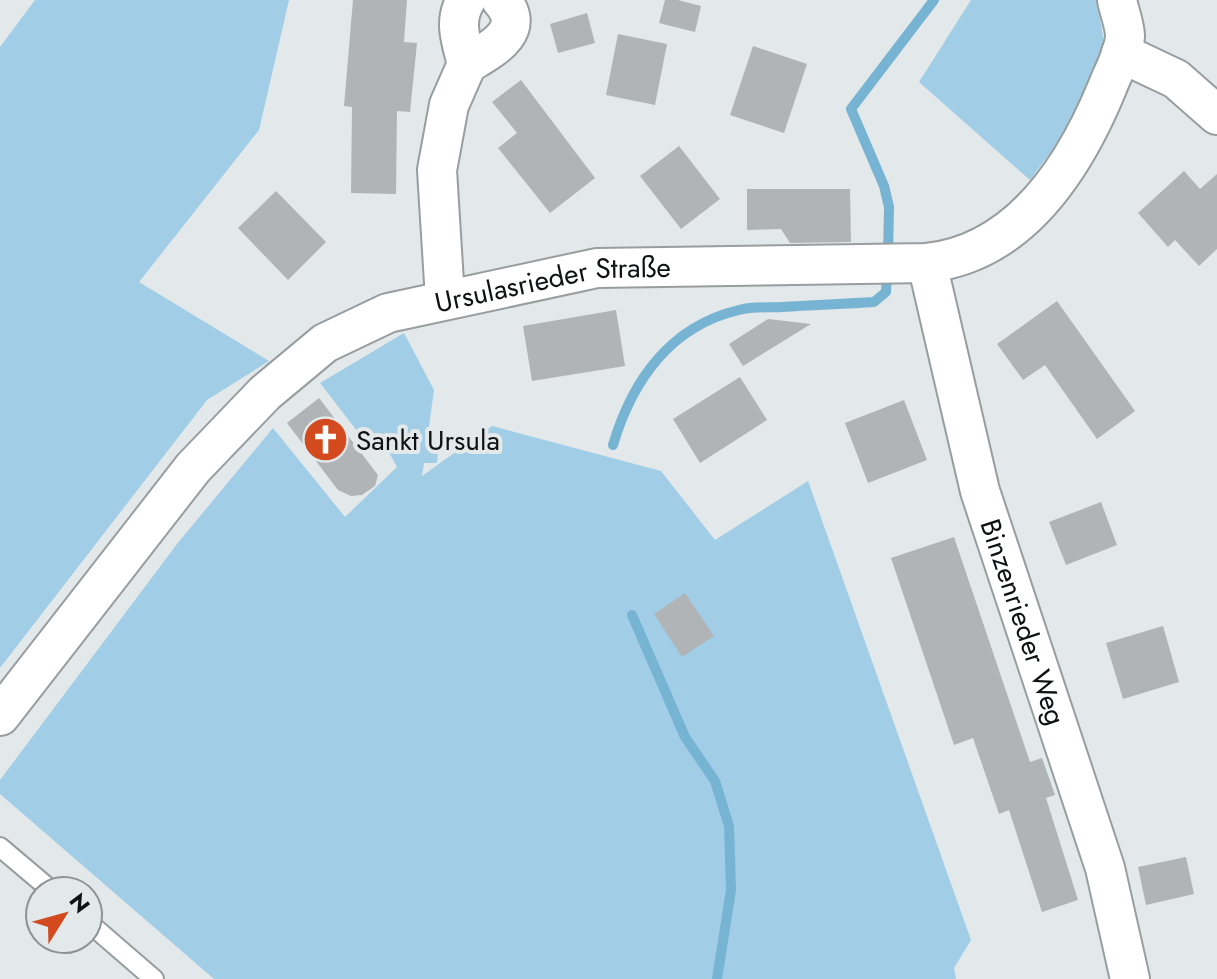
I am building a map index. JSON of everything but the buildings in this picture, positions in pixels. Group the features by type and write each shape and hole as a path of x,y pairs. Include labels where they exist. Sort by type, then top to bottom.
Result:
{"street":[{"path":"466,0 458,12 458,26 467,64"},
{"path":"445,299 437,170 449,105 467,64 503,40 510,28 510,14 501,0"},
{"name":"Ursulasrieder Straße","path":"0,716 193,468 265,393 325,343 388,313 597,268 899,263 974,253 1046,198 1092,124 1121,53 1125,35 1117,0"},
{"path":"1121,53 1176,79 1217,115"},
{"name":"Binzenrieder Weg","path":"899,263 980,491 1105,868 1130,979"}],"lane":[{"path":"0,847 33,875"},
{"path":"104,936 154,979"}],"shaded area":[{"path":"35,0 289,0 259,130 139,282 269,361 207,400 0,668 0,47"},
{"path":"971,0 1096,0 1103,37 1102,56 1096,75 1077,113 1030,180 919,82"},
{"path":"404,333 434,390 427,441 439,443 437,463 424,463 422,476 492,426 661,471 715,540 808,481 971,940 954,968 956,979 214,979 104,884 104,875 94,875 0,794 0,780 177,544 273,428 345,517 397,467 387,449 371,449 320,383"}],"waterway":[{"path":"888,256 889,207 884,186 851,109 934,0"},
{"path":"613,445 621,421 643,378 674,343 693,329 744,309 874,302 886,292 887,272"},
{"path":"632,615 685,737 715,781 729,826 731,890 717,979"}],"place":[{"name":"Sankt Ursula","path":"325,440"}]}
